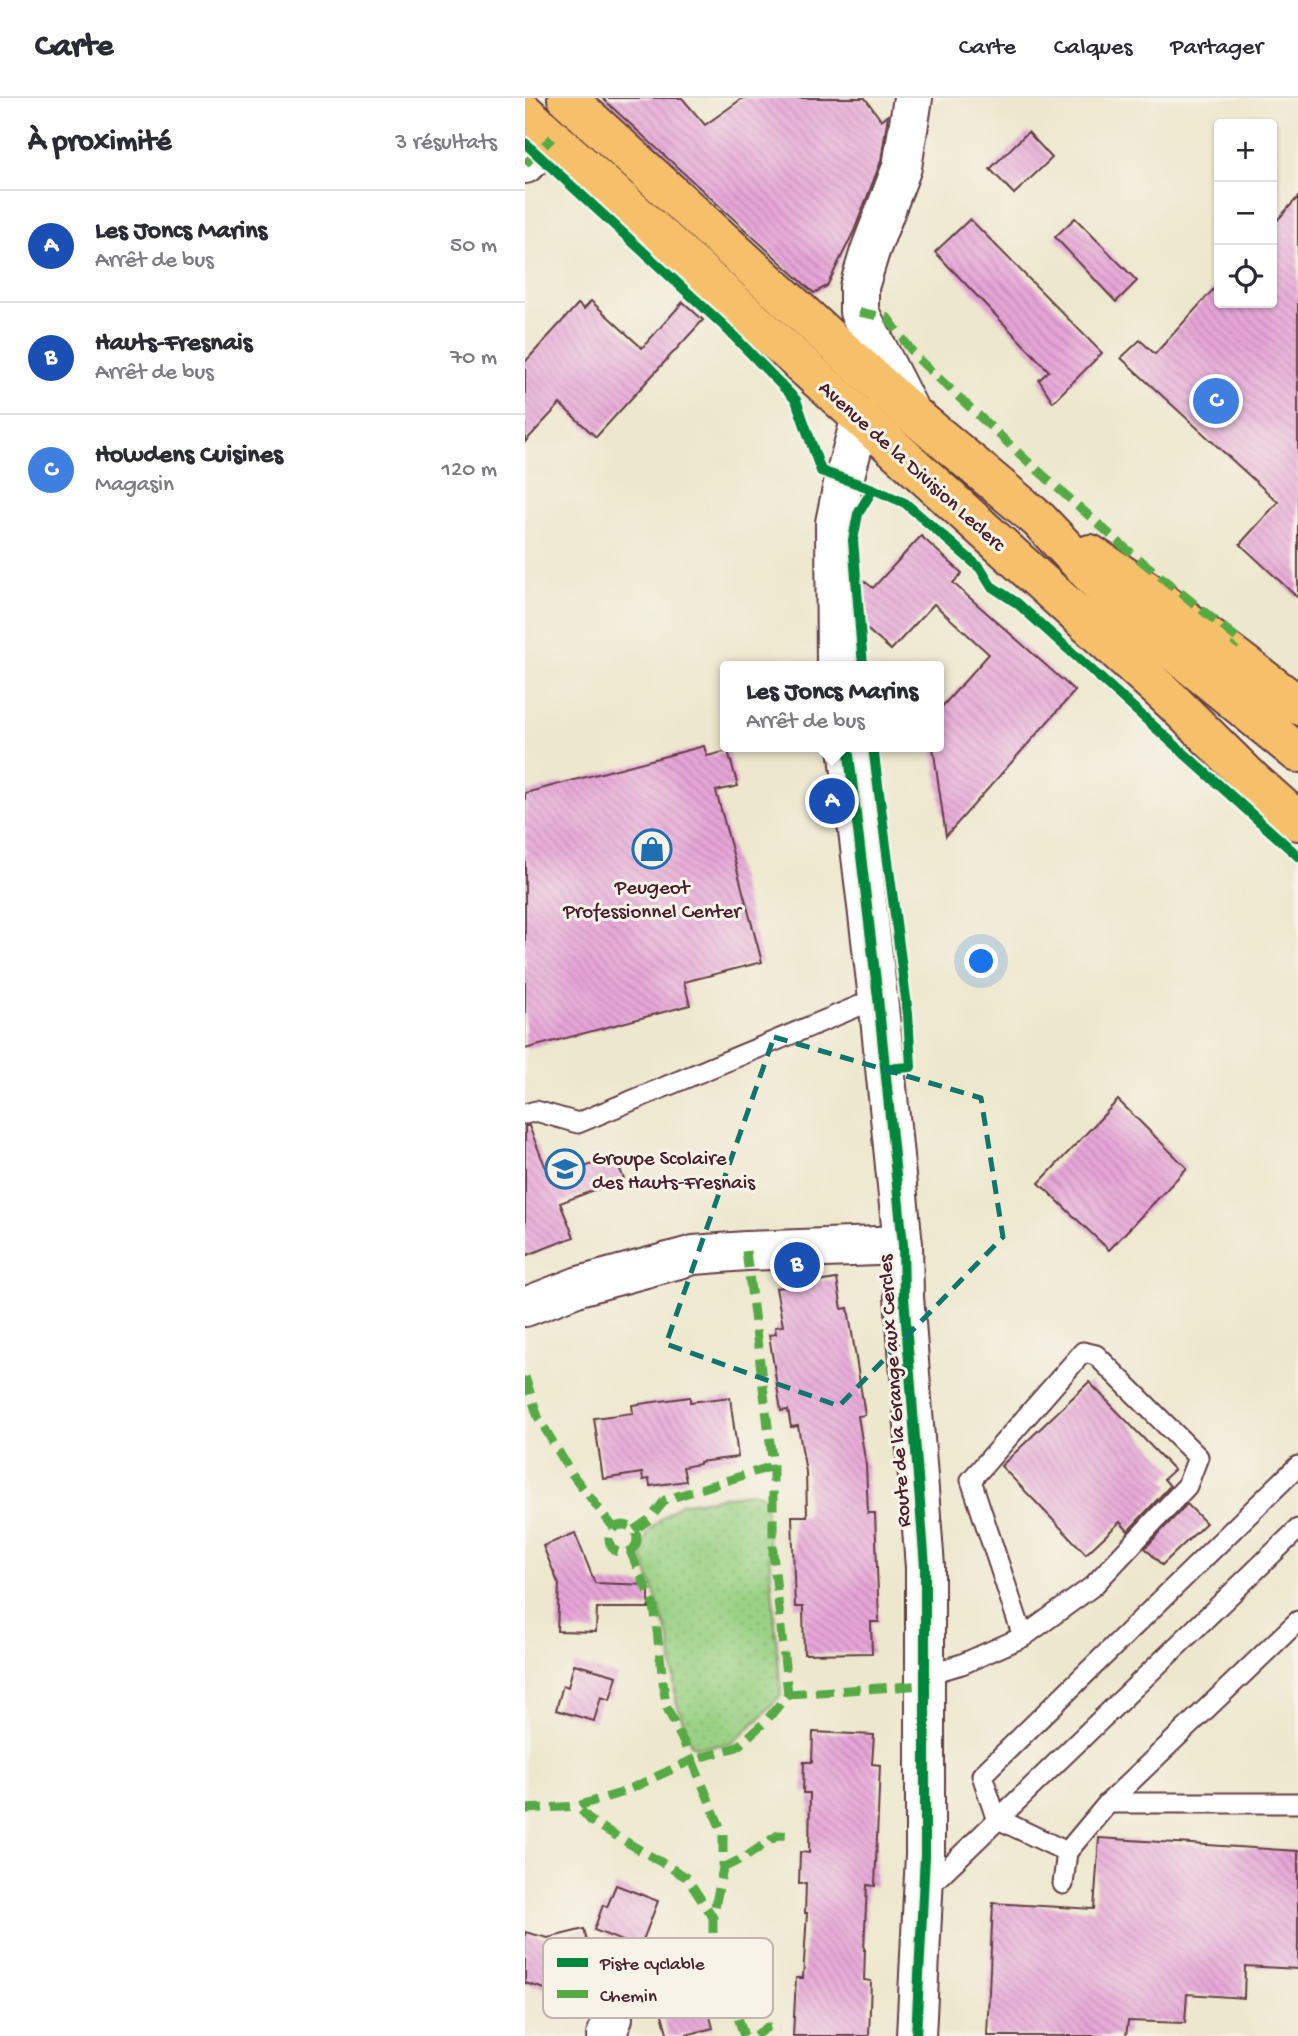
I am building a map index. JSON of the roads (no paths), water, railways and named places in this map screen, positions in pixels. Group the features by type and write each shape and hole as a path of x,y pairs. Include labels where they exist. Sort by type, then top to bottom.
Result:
{"main road":[{"name":"Avenue de la Division Leclerc","path":"567,98 910,412 1039,520 1124,611 1298,753"},
{"name":"Avenue de la Division Leclerc","path":"538,126 1170,699 1298,821"},
{"path":"1039,520 1146,590 1298,705"}],"street":[{"path":"910,412 859,312 859,287 902,167 913,98"},
{"path":"525,164 538,126"},
{"path":"836,661 835,523 861,417"},
{"name":"Route de la Grange aux Cercles","path":"849,752 878,998 903,1245 905,1311 925,1567 925,1855 916,2036"},
{"path":"525,1307 579,1286 694,1255 903,1245"}],"lane":[{"path":"525,1114 536,1111 578,1124 878,998"},
{"path":"925,1675 962,1664 1023,1637 1093,1586 1187,1486 1198,1457 1096,1355 1083,1352 971,1480 1023,1637"},
{"path":"1067,1852 996,1818 982,1775 1298,1466"},
{"path":"923,1891 1298,1529"},
{"path":"1063,1884 1067,1852 1108,1803 1298,1621"},
{"path":"1108,1803 1298,1803"}],"place":[{"name":"Howdens Cuisines","path":"1216,401"},
{"name":"Les Joncs Marins","path":"832,801"},
{"name":"Peugeot Professionnel Center","path":"652,849"},
{"name":"Groupe Scolaire des Hauts-Fresnais","path":"565,1169"},
{"name":"Hauts-Fresnais","path":"797,1265"}]}
